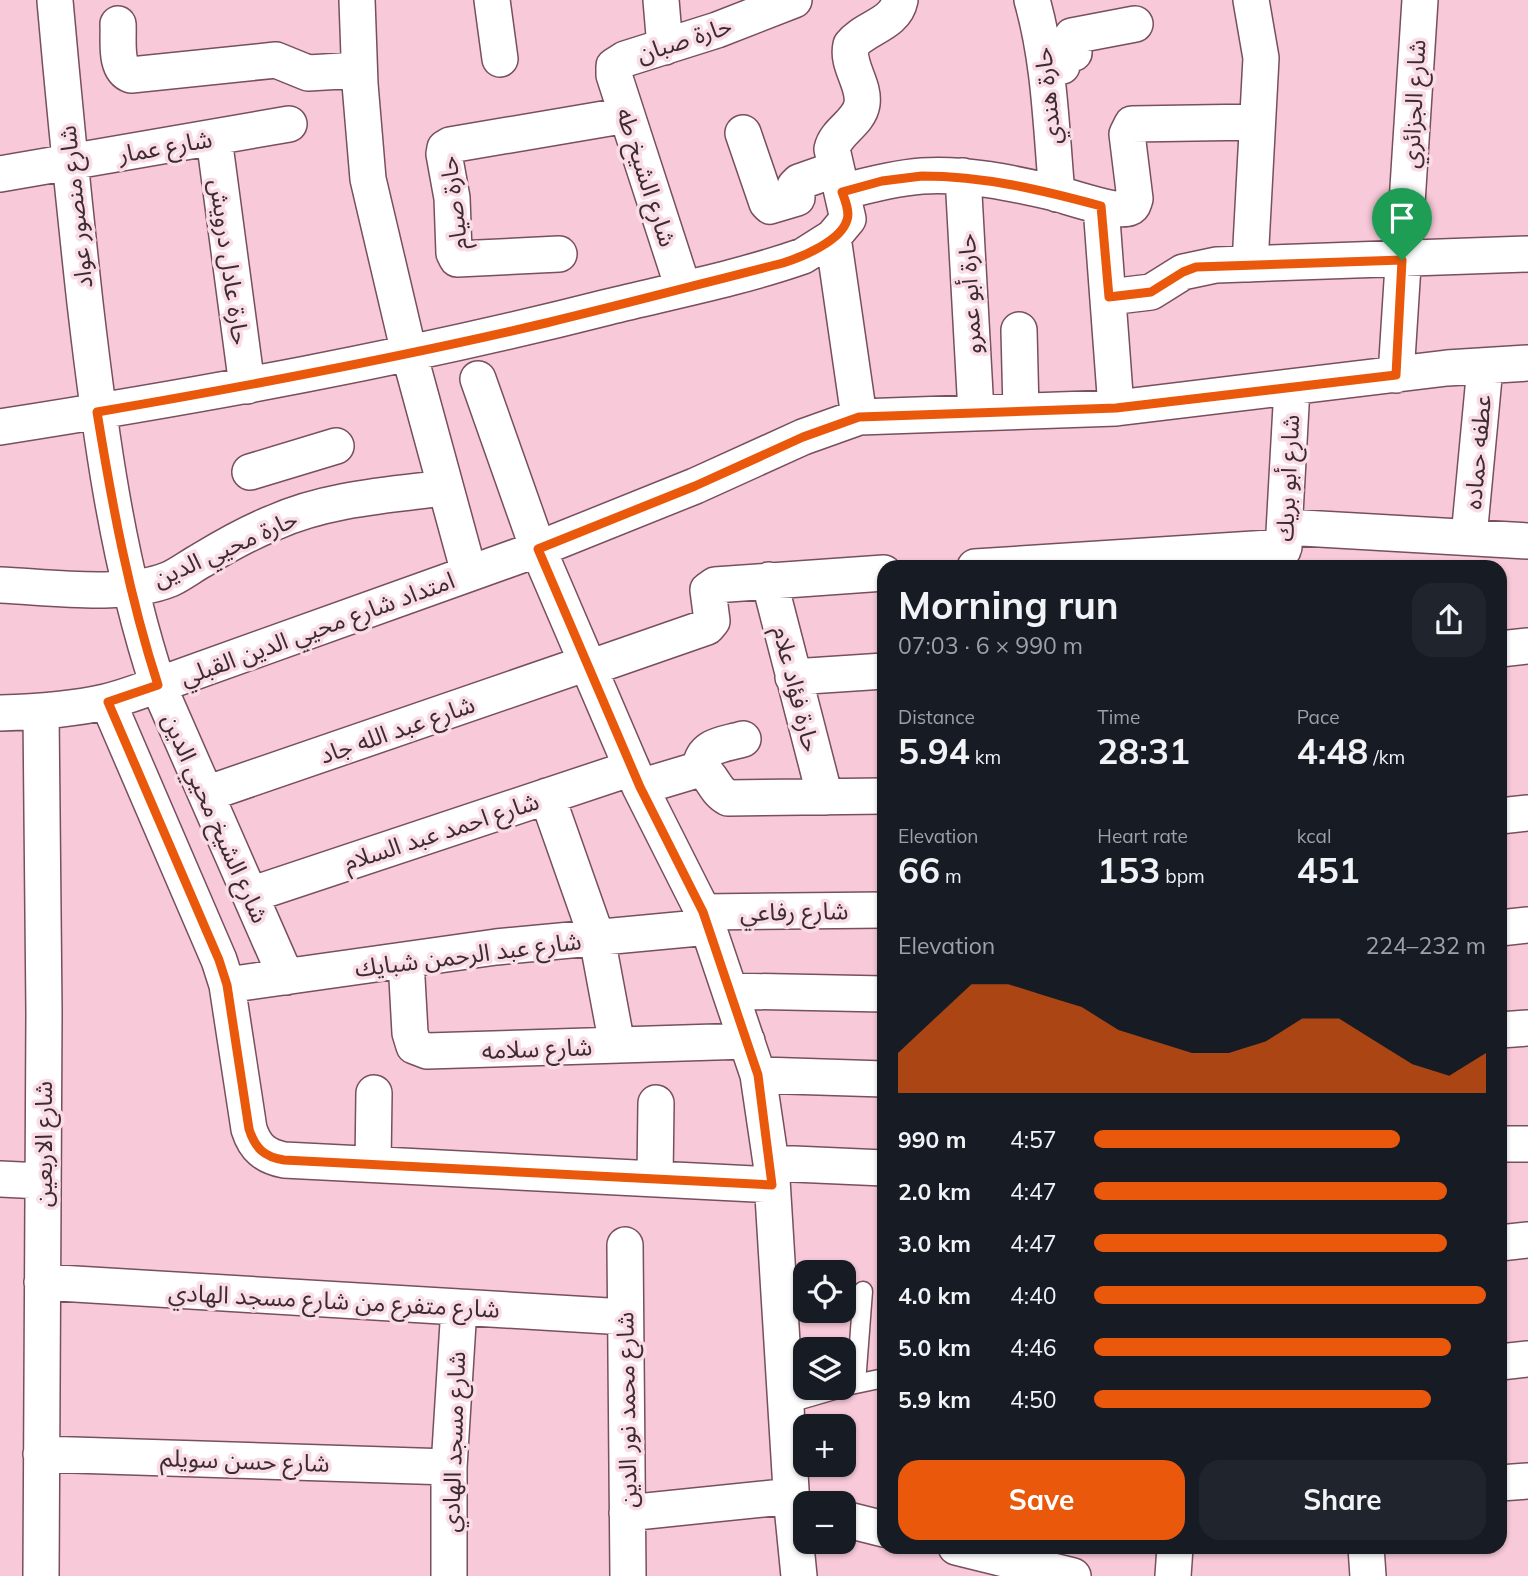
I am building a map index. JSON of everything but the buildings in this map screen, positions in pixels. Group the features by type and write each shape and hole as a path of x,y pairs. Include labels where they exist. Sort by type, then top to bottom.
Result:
{"street":[{"path":"357,0 359,70 368,179 410,353 469,573"},
{"path":"492,0 500,60"},
{"path":"661,0 665,47"},
{"name":"حارة صبان","path":"614,66 620,61 794,0"},
{"path":"0,427 247,386 410,353 547,323 783,263 818,249 833,237 848,219 832,149 834,141 859,114 862,107 861,92 850,57 851,45 860,36 891,17 899,7 900,0"},
{"name":"حارة هندي","path":"1032,0 1046,69 1057,194"},
{"path":"1250,264 1261,58 1251,0"},
{"name":"شارع الجزائري","path":"1396,375 1419,0"},
{"name":"شارع منصور عواد","path":"55,1 97,412"},
{"path":"118,24 121,66 126,74 131,75 276,60 308,73 359,70"},
{"path":"1046,69 1062,66 1062,56 1074,53 1071,36 1135,24"},
{"name":"شارع الشيخ طه","path":"614,66 613,70 683,288"},
{"name":"حارة صيام","path":"559,254 457,259 454,253 452,198 445,148 627,115"},
{"path":"743,133 767,203 771,206 797,198 795,186 799,182 882,181 922,176 963,176 1117,205 1135,200 1127,134 1132,124 1257,122"},
{"name":"شارع عمار","path":"0,174 289,124"},
{"name":"حارة عادل درويش","path":"214,138 247,386"},
{"name":"حارة أبو عمرو","path":"963,176 976,412"},
{"path":"1116,408 1109,297 1117,205"},
{"path":"833,237 859,417"},
{"path":"1109,297 1151,292 1196,267 1528,254"},
{"path":"1019,330 1021,411"},
{"name":"امتداد شارع محيي الدين القبلي","path":"0,713 41,712 108,702 158,685 538,549 695,486 803,437 859,417 1116,408 1396,375 1528,363"},
{"name":"عطفه حماده","path":"1469,537 1485,367"},
{"path":"478,379 538,549 636,778 706,920 758,1075 771,1174 786,1404 795,1491"},
{"name":"شارع أبو بريك","path":"1284,547 1292,388"},
{"name":"شارع الشيخ محيي الدين","path":"97,412 130,588 144,644 158,685 286,977"},
{"path":"250,472 337,446"},
{"path":"293,459 310,511"},
{"name":"حارة محيي الدين","path":"0,585 130,588 169,579 240,538 276,521 377,496 445,488"},
{"path":"1083,560 1469,537 1528,541"},
{"path":"769,580 877,573"},
{"name":"شارع عبد الله جاد","path":"206,794 707,626 712,621 707,594 710,586 769,580"},
{"name":"حارة فؤاد علام","path":"769,580 825,797"},
{"path":"1507,648 1528,646"},
{"path":"793,677 877,671"},
{"path":"108,702 219,960 227,985 249,1129 253,1141 261,1151 272,1158 655,1178 877,1168"},
{"name":"شارع الاربعين","path":"41,712 44,1013 41,1576"},
{"path":"743,738 708,749 701,758 700,769 707,772 720,795 728,798 877,796"},
{"name":"شارع احمد عبد السلام","path":"250,894 547,796 636,778 700,769"},
{"path":"547,796 597,938 617,1045"},
{"path":"1507,815 1528,813"},
{"name":"شارع رفاعي","path":"706,920 877,910"},
{"name":"شارع عبد الرحمن شبايك","path":"227,985 496,947 597,938 706,920"},
{"path":"1507,927 1528,925"},
{"name":"شارع سلامه","path":"406,960 410,1033 414,1046 427,1051 747,1041"},
{"path":"731,991 877,994"},
{"path":"1507,1030 1528,1028"},
{"path":"758,1075 877,1079"},
{"path":"373,1164 374,1093"},
{"path":"655,1178 656,1103"},
{"path":"1507,1144 1528,1144"},
{"path":"0,1179 42,1181"},
{"path":"1507,1242 1528,1240"},
{"name":"شارع محمد نور الدين","path":"625,1245 628,1576"},
{"name":"شارع متفرع من شارع مسجد الهادي","path":"42,1282 625,1317"},
{"name":"شارع مسجد الهادي","path":"449,1576 449,1467 458,1307"},
{"path":"1507,1361 1528,1359"},
{"name":"شارع حسن سويلم","path":"41,1454 449,1467"},
{"path":"1507,1482 1528,1481"},
{"path":"628,1513 793,1504"},
{"path":"856,1522 877,1527"},
{"path":"798,1554 799,1576"},
{"path":"984,1554 1073,1576"},
{"path":"1173,1576 1175,1554"},
{"path":"1366,1554 1368,1576"}],"lane":[{"path":"855,1337 863,1291"},
{"path":"856,1384 877,1380"},
{"path":"786,1404 800,1400"}],"route":[{"path":"922,176 963,176 991,180 1101,206 1109,297 1151,292 1196,267 1402,260 1396,375 1116,408 859,417 803,437 639,510 538,549 640,787 703,912 758,1075 772,1185 284,1160 272,1158 261,1151 253,1141 227,985 219,960 108,702 158,685 130,588 97,412 247,386 410,353 547,323 783,263 818,249 846,224 848,215 842,192 882,181 922,176"}]}
